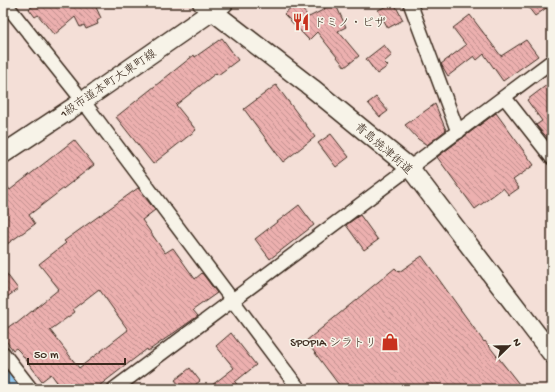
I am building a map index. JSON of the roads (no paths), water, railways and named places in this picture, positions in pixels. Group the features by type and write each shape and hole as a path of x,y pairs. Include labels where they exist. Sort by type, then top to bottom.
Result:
{"main road":[{"name":"1級市道本町大東町線","path":"3,154 83,102 213,6"},
{"name":"青島焼津街道","path":"213,6 410,168 552,354"}],"street":[{"path":"5,3 83,102 299,389"},
{"path":"410,3 458,132"},
{"path":"114,389 505,98 552,61"},
{"path":"505,98 552,158"},
{"path":"3,353 31,389"}],"waterway":[{"path":"3,377 12,389"}],"place":[{"name":"ドミノ・ピザ","path":"301,22"},
{"name":"SPOPIA シラトリ","path":"390,342"}]}
